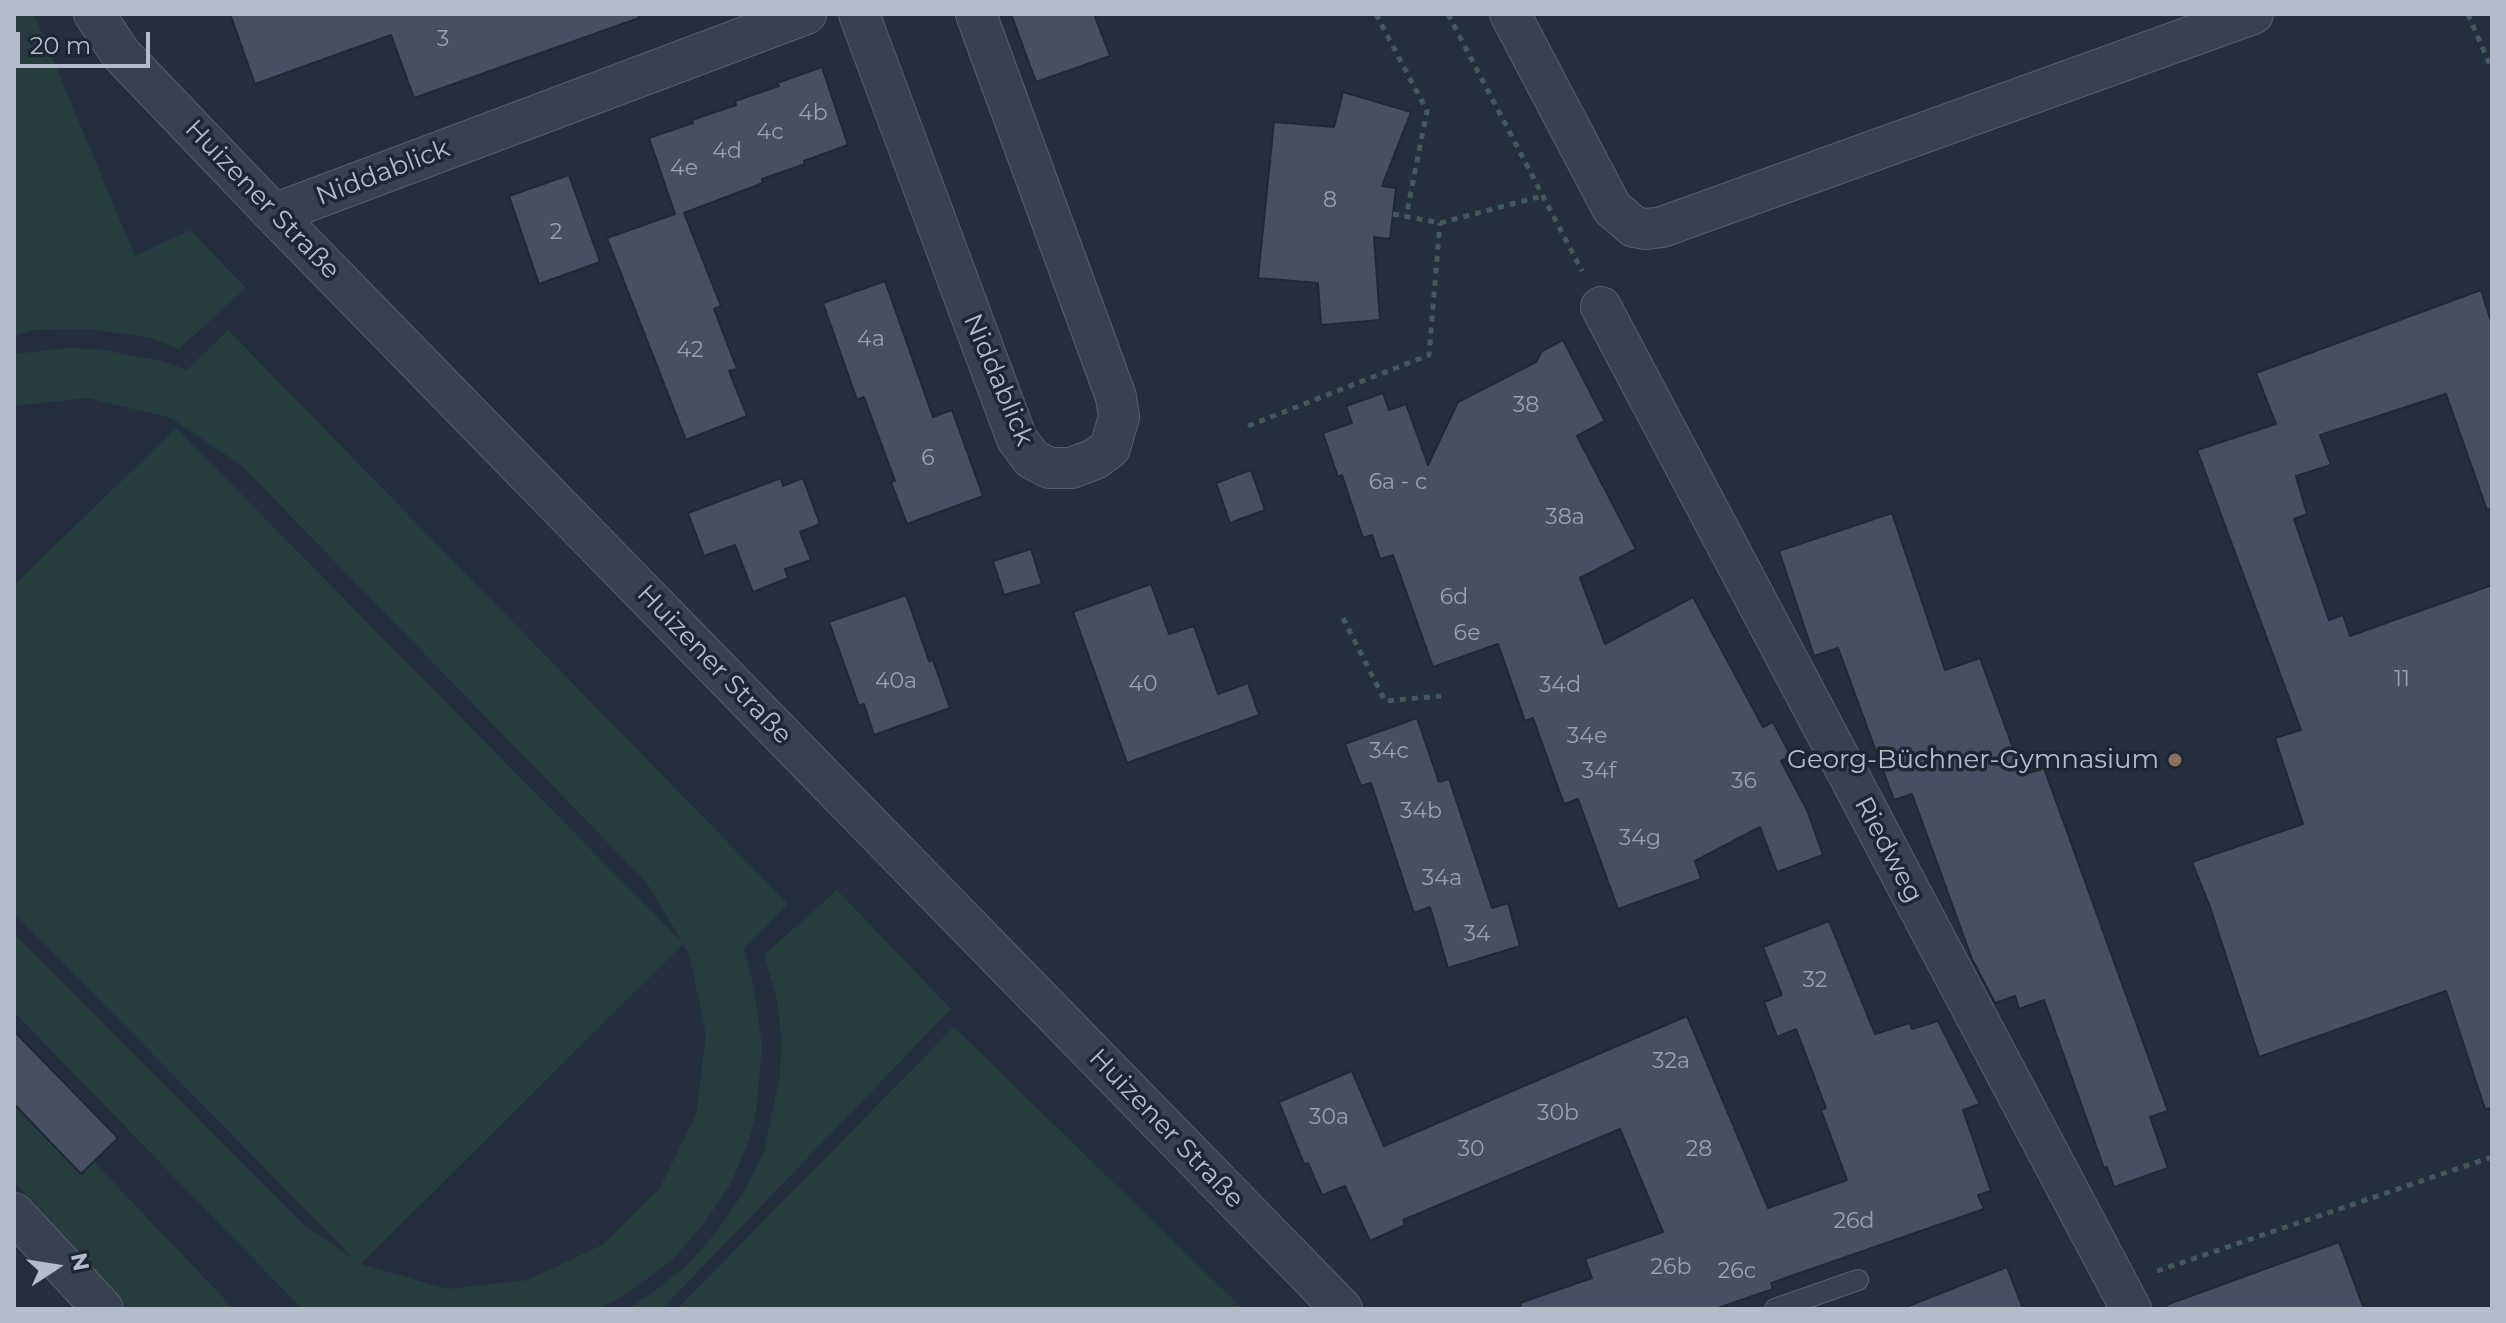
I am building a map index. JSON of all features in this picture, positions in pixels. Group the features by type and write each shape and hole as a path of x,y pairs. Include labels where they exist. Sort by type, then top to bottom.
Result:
{"street":[{"name":"Huizener Straße","path":"94,14 121,54 274,214 1342,1309"},
{"name":"Niddablick","path":"274,214 806,14"},
{"name":"Niddablick","path":"859,14 1017,439 1032,459 1049,468 1071,468 1095,459 1110,448 1119,417 1116,397 976,14"},
{"path":"1510,14 1612,208 1634,227 1646,229 1662,227 2253,14"},
{"name":"Riedweg","path":"1601,307 2124,1297"},
{"path":"14,1213 103,1309"}],"lane":[{"path":"1775,1309 1858,1280"}],"path":[{"path":"1376,14 1427,111 1406,217"},
{"path":"1448,14 1601,307"},
{"path":"2468,14 2492,70"},
{"path":"1393,214 1440,223 1542,196"},
{"path":"1248,426 1429,355 1440,223"},
{"path":"1343,618 1385,701 1441,696"},
{"path":"2124,1297 2492,1157"}],"green space":[{"path":"14,14 34,14 135,256 190,230 246,288 179,349 151,338 91,329 33,330 14,336"},
{"path":"228,330 788,904 744,949 755,993 762,1047 756,1114 731,1184 702,1226 672,1260 600,1309 302,1309 14,1012 14,934 303,1224 356,1261 14,913 14,585 176,428 683,943 647,883 241,465 171,418 88,398 14,406 14,354 66,348 97,349 163,361 187,370","holes":["683,944 689,954 706,1034 696,1115 660,1188 602,1245 528,1280 447,1289 361,1264"]},
{"path":"837,890 951,1009 662,1309 627,1309 687,1265 714,1235 743,1193 763,1155 780,1076 781,1034 777,999 764,955"},
{"path":"954,1027 1243,1309 677,1309"},
{"path":"14,1104 81,1173 94,1162 234,1309 128,1309 14,1181"}],"building":[{"path":"230,14 638,14 639,18 414,98 391,35 255,84"},
{"path":"1011,14 1094,14 1110,56 1036,82"},
{"path":"822,67 848,145 762,179 763,183 684,213 721,306 714,309 737,369 729,371 747,416 686,440 607,238 675,214 649,138 693,123 692,120 736,105 735,101"},
{"path":"1343,92 1411,112 1382,186 1396,188 1390,239 1374,237 1380,320 1321,325 1318,283 1258,278 1274,122 1334,127"},
{"path":"569,175 600,262 539,284 509,196"},
{"path":"885,281 933,417 952,410 983,496 907,524 891,482 895,481 864,397 857,400 823,303"},
{"path":"2481,290 2492,325 2492,509 2487,510 2446,394 2320,435 2331,465 2296,476 2307,514 2294,519 2329,620 2343,615 2350,636 2492,585 2492,1108 2485,1109 2446,991 2259,1057 2210,907 2192,862 2303,824 2275,738 2301,730 2197,450 2276,424 2256,373"},
{"path":"1563,340 1605,421 1577,436 1636,549 1580,578 1605,644 1693,597 1763,727 1773,722 1791,756 1781,761 1807,810 1823,855 1777,872 1760,827 1695,861 1701,879 1618,909 1578,799 1564,804 1533,718 1525,721 1498,644 1433,667 1393,555 1380,559 1372,535 1363,538 1342,475 1338,477 1323,433 1352,423 1346,406 1383,393 1389,410 1406,404 1428,465 1458,402 1536,362 1542,351"},
{"path":"1251,470 1265,510 1230,523 1216,483"},
{"path":"781,478 783,486 803,478 820,524 800,532 811,560 785,569 788,578 753,592 735,545 704,556 688,513"},
{"path":"1892,513 1945,670 1980,658 2023,775 2044,768 2168,1111 2150,1117 2168,1168 2114,1187 2107,1167 2104,1168 2044,1000 2019,1009 2015,996 1995,1003 1972,959 1912,794 1894,800 1838,648 1814,656 1779,551"},
{"path":"1031,549 1042,584 1004,595 993,561"},
{"path":"1151,584 1169,634 1194,626 1218,694 1248,683 1259,715 1127,763 1073,612"},
{"path":"906,595 929,661 933,660 950,708 874,735 864,704 859,706 829,622"},
{"path":"1417,718 1439,782 1449,779 1492,908 1508,903 1520,946 1448,968 1430,907 1414,913 1371,783 1361,786 1345,744"},
{"path":"1829,921 1875,1034 1910,1023 1912,1029 1938,1021 1980,1104 1963,1110 1991,1191 1978,1195 1984,1209 1771,1283 1773,1289 1715,1309 1521,1309 1520,1303 1592,1278 1585,1259 1663,1232 1620,1129 1403,1220 1405,1225 1370,1241 1345,1186 1322,1195 1308,1163 1304,1164 1279,1102 1352,1071 1384,1146 1687,1016 1768,1208 1847,1180 1821,1110 1826,1108 1796,1029 1777,1037 1764,1002 1782,995 1763,947"},
{"path":"14,1031 118,1138 81,1174 14,1104"},
{"path":"2339,1242 2364,1309 2167,1309 2166,1305"},
{"path":"2007,1267 2023,1309 1906,1307"}],"place":[{"name":"Georg-Büchner-Gymnasium","path":"2175,760"}]}
